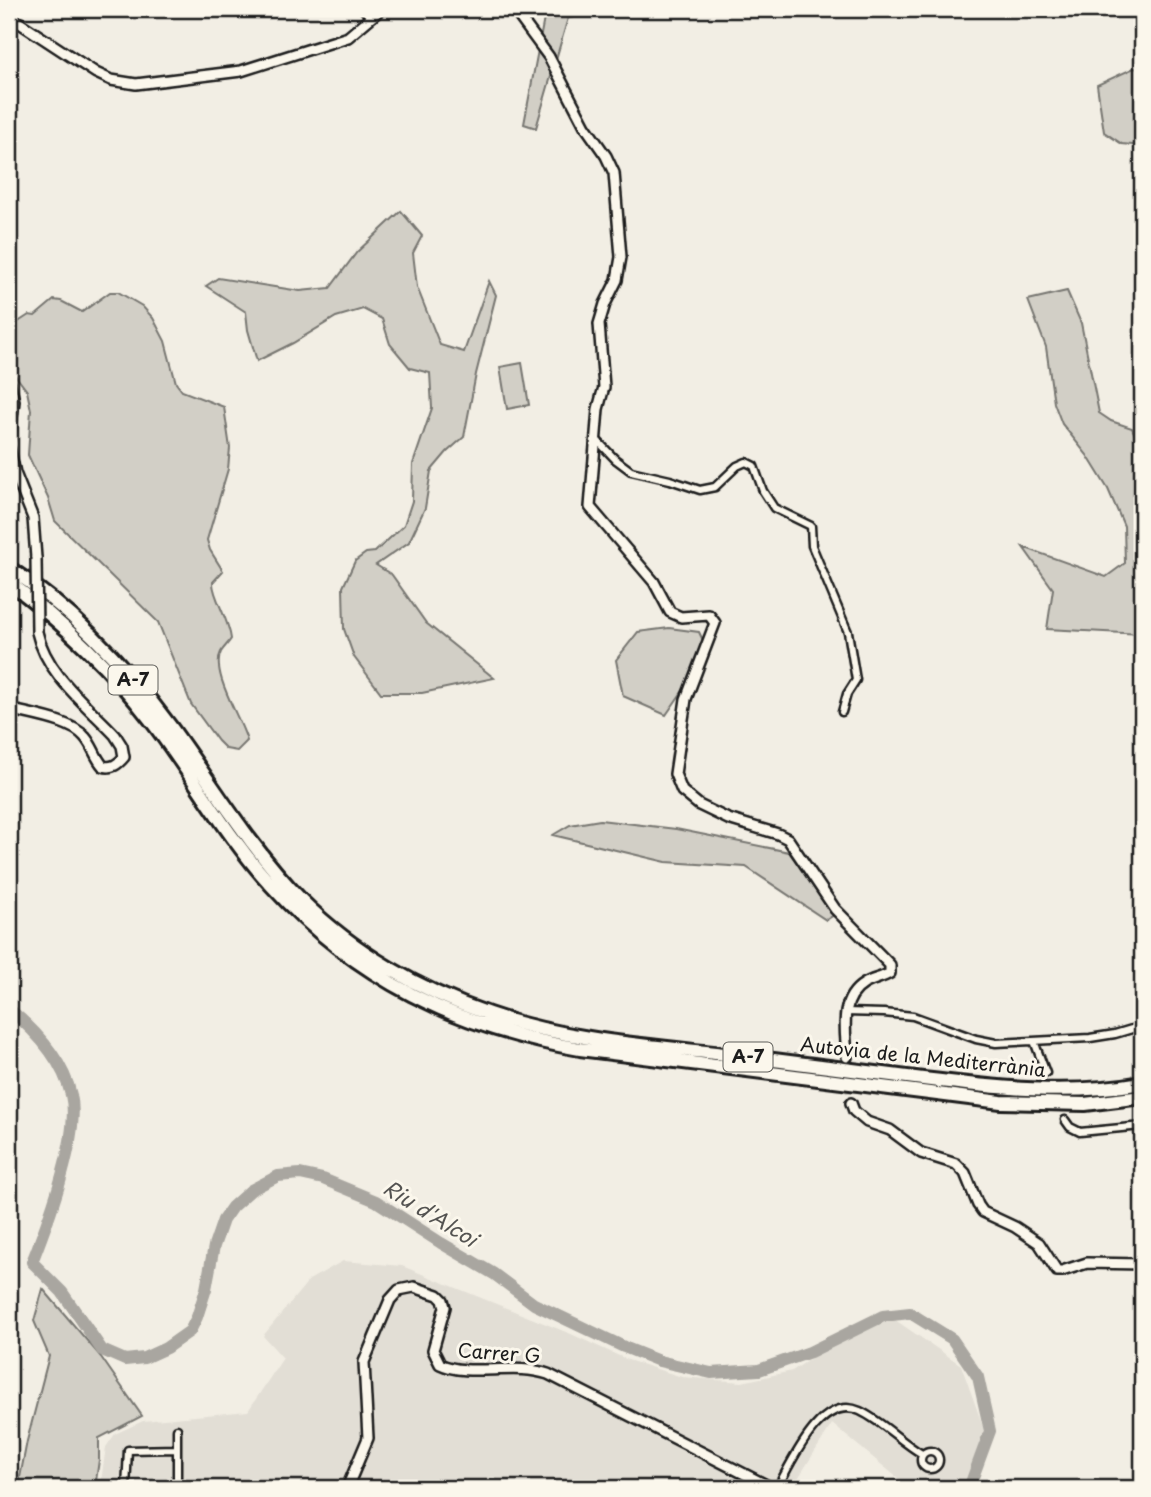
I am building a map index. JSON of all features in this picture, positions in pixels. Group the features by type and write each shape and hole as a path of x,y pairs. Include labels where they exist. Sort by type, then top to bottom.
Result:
{"highway":[{"name":"Autovia de la Mediterrània","path":"9,568 75,619 120,664 170,726 269,864 305,903 398,987 445,1012 513,1036 571,1048 1001,1102 1085,1104 1142,1097"},
{"name":"Autovia de la Mediterrània","path":"9,582 55,618 117,679 151,720 226,828 283,898 315,928 365,959 484,1013 525,1025 583,1036 1004,1088 1080,1090 1142,1083"}],"street":[{"path":"363,9 371,18"},
{"path":"9,16 96,73 111,80 136,84 233,72 272,62 348,37 382,9"},
{"path":"509,9 518,15 549,58 585,126 606,156 614,173 621,257 617,280 605,303 599,324 604,387 595,438 589,500 592,510 654,582 670,612 678,617 706,614 715,623 684,705 675,774 677,784 703,808 788,839 835,909 890,965 891,971 887,975 862,985 854,992 845,1012 847,1057"},
{"path":"9,380 14,401 9,444 15,473 33,518 37,632 44,654 54,669 115,735 122,746 124,757 117,765 107,767 103,765 85,736 78,731 63,723 9,709"},
{"path":"595,438 631,471 700,490 715,487 737,466 746,462 754,466 763,491 774,508 811,526 812,546 848,632 856,680 847,694 842,712"},
{"path":"845,1012 913,1016 984,1041 1090,1038 1142,1026"},
{"path":"1034,1041 1046,1073"},
{"path":"851,1103 854,1111 867,1122 894,1132 921,1153 956,1164 965,1173 983,1212 1015,1227 1039,1243 1056,1271 1087,1263 1142,1264"},
{"path":"1065,1120 1070,1127 1080,1132 1142,1126"},
{"name":"Carrer G","path":"347,1488 368,1438 364,1362 390,1300 399,1290 411,1287 435,1293 443,1300 444,1307 433,1350 440,1364 457,1369 521,1369 548,1374 775,1488"},
{"path":"775,1488 813,1429 838,1408 859,1411 922,1454"},
{"path":"177,1429 177,1488"},
{"path":"127,1488 128,1450 177,1449"}],"shaded area":[{"path":"551,9 616,10 568,18 536,128 524,124 545,13"},
{"path":"1134,68 1142,70 1142,146 1122,144 1104,132 1097,85"},
{"path":"401,211 422,236 413,253 417,287 440,345 464,352 489,281 496,295 476,374 464,437 431,471 425,508 409,542 376,565 392,575 426,623 494,678 422,693 381,693 354,657 344,629 343,587 355,561 366,553 375,552 404,525 412,501 413,464 432,408 430,373 410,368 390,344 382,319 363,309 336,317 257,361 246,312 206,286 218,278 300,291 330,288 357,252"},
{"path":"1067,291 1081,323 1099,413 1111,421 1132,428 1142,451 1142,634 1047,629 1053,589 1023,547 1106,577 1125,563 1124,526 1108,489 1087,455 1062,424 1054,403 1046,347 1028,300"},
{"path":"110,292 118,292 142,306 153,318 165,341 176,383 182,391 224,407 230,448 228,469 207,540 223,571 213,582 213,588 231,639 221,652 220,672 247,741 237,751 226,749 218,741 191,704 158,622 55,521 48,498 28,455 31,410 27,391 9,367 9,328 29,315 35,316 54,300 82,312"},
{"path":"522,363 529,405 507,409 500,367"},
{"path":"669,628 699,632 709,653 666,715 623,696 616,660 638,632"},
{"path":"600,820 676,829 789,852 834,915 826,920 746,867 666,862 553,835 570,825"},
{"path":"343,1261 402,1266 571,1334 628,1360 682,1377 742,1382 792,1371 882,1311 961,1365 984,1429 964,1488 910,1488 832,1424 792,1488 100,1488 106,1447 115,1434 143,1421 248,1411 283,1358 263,1336 309,1280"},
{"path":"43,1289 101,1357 142,1416 99,1438 95,1488 18,1488 49,1356 34,1321"}],"waterway":[{"name":"Riu d'Alcoi","path":"9,1009 29,1027 55,1058 67,1082 73,1112 61,1179 32,1262 62,1292 102,1350 125,1360 144,1358 166,1348 190,1331 206,1289 214,1246 223,1220 232,1207 251,1190 278,1176 300,1174 323,1179 376,1201 494,1274 534,1304 659,1361 711,1373 759,1370 810,1352 883,1316 910,1313 952,1339 978,1377 990,1431 969,1488"}],"tunnel":[{"path":"847,1057 851,1103"},
{"path":"1046,1073 1053,1091"}]}
